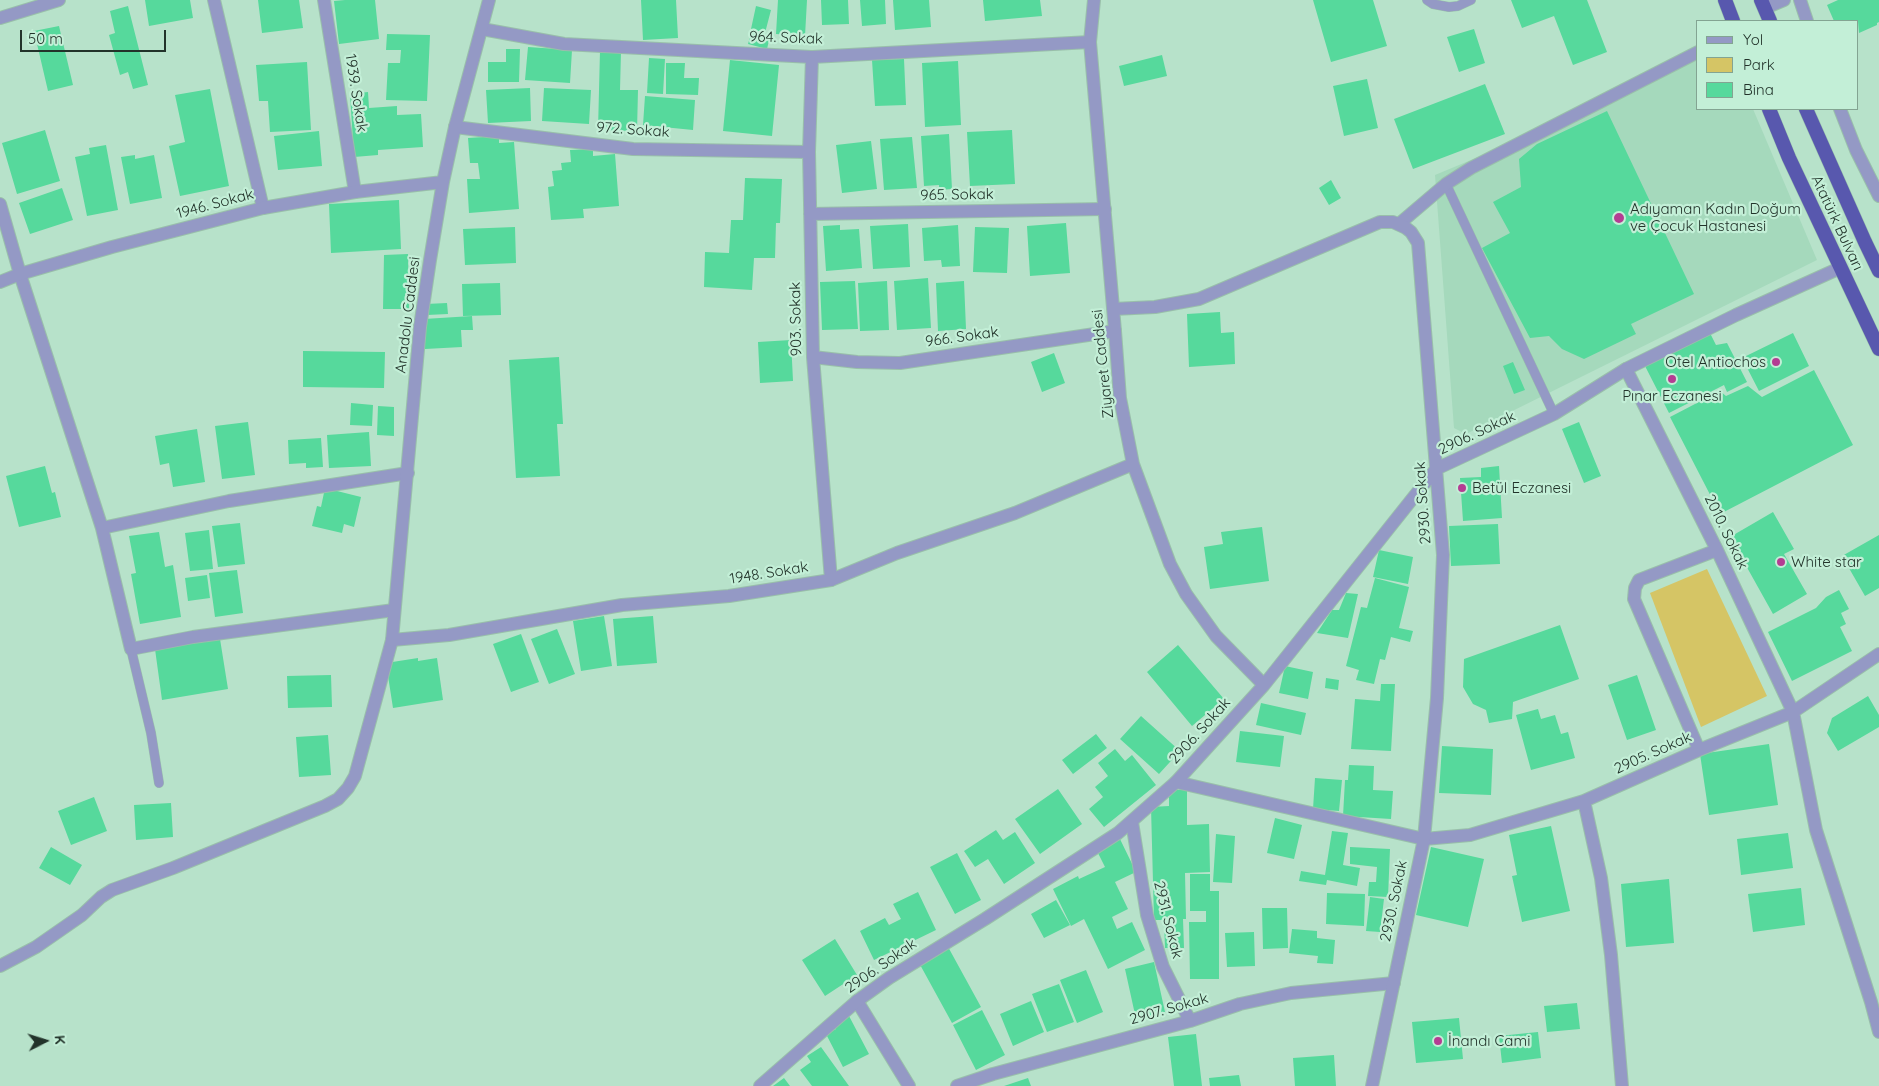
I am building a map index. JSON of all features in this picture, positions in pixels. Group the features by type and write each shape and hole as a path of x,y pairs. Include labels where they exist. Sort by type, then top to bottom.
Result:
{"highway":[{"path":"1725,0 1733,20"},
{"name":"Atatürk Bulvarı","path":"1769,110 1789,158 1879,349"},
{"name":"Atatürk Bulvarı","path":"1806,110 1860,233 1879,271"}],"street":[{"path":"0,18 59,0"},
{"path":"214,0 263,208"},
{"name":"1939. Sokak","path":"324,0 355,192"},
{"name":"Anadolu Caddesi","path":"0,966 36,948 82,915 101,897 112,890 325,806 338,799 348,788 355,776 392,640 420,327 443,182 455,127 490,0"},
{"name":"Ziyaret Caddesi","path":"1094,0 1090,42 1104,209 1120,398 1133,464 1170,564 1186,594 1216,636 1264,685"},
{"path":"1765,10 1784,0"},
{"path":"1800,0 1808,20"},
{"name":"964. Sokak","path":"482,29 564,44 812,57 1090,42"},
{"path":"1113,309 1155,307 1199,299 1373,223 1400,224 1446,184 1471,168 1696,53"},
{"name":"903. Sokak","path":"812,57 808,152 813,357 831,580"},
{"path":"1840,110 1856,150 1879,196"},
{"name":"972. Sokak","path":"455,127 633,149 808,152"},
{"name":"1946. Sokak","path":"0,282 20,274 112,247 263,208 355,192 443,182"},
{"path":"0,204 20,274 102,528 131,649 193,637 394,610"},
{"name":"965. Sokak","path":"810,214 1104,209"},
{"name":"2930. Sokak","path":"1372,1086 1424,839 1437,698 1443,555 1418,243 1411,232 1400,224"},
{"name":"2906. Sokak","path":"760,1086 858,1001 888,978 1118,834 1176,782 1264,685 1436,469 1554,414 1626,369 1840,268"},
{"name":"966. Sokak","path":"813,357 857,362 900,362 1115,331"},
{"name":"2010. Sokak","path":"1626,369 1717,550 1793,712 1816,830 1875,1002 1879,1032"},
{"name":"1948. Sokak","path":"392,640 449,635 622,605 729,596 831,580 896,553 1015,513 1133,464"},
{"path":"102,528 229,501 408,474"},
{"path":"1699,750 1634,598 1635,588 1639,580 1717,550"},
{"name":"2905. Sokak","path":"1424,839 1470,835 1584,801 1699,750 1793,712 1879,654"},
{"name":"2906. Sokak","path":"1176,782 1424,839"},
{"path":"1584,801 1601,878 1611,954 1622,1086"},
{"name":"2931. Sokak","path":"1132,822 1147,915 1163,967 1190,1021"},
{"name":"2907. Sokak","path":"957,1086 993,1074 1190,1021 1240,1004 1291,993 1394,983"},
{"path":"858,1001 909,1086"}],"lane":[{"path":"1427,0 1433,4 1449,7 1458,6 1471,0"},
{"path":"1446,184 1554,414"},
{"path":"131,649 151,734 159,783"}],"shaded area":[{"name":"Adıyaman Kadın Doğum ve Çocuk Hastanesi","path":"1696,52 1696,110 1753,110 1817,260 1466,434 1454,428 1435,175 1591,110"}],"green space":[{"path":"1707,569 1767,696 1701,727 1650,593"}],"building":[{"path":"145,0 190,0 193,18 149,26"},
{"path":"258,0 299,0 303,28 262,33"},
{"path":"375,0 379,39 339,44 334,1"},
{"path":"641,0 676,0 678,38 643,40"},
{"path":"778,0 807,0 805,36 776,34"},
{"path":"821,0 848,0 849,24 822,25"},
{"path":"860,0 885,0 886,24 862,26"},
{"path":"893,0 929,0 931,27 895,30"},
{"path":"983,0 1040,0 1042,16 985,21"},
{"path":"1313,0 1373,0 1387,46 1331,62"},
{"path":"1511,0 1587,0 1607,52 1573,65 1554,16 1522,28"},
{"path":"1838,0 1879,0 1879,22 1877,25 1859,33 1859,20 1834,20 1827,5"},
{"path":"128,6 148,85 133,89 128,72 120,75 109,35 115,33 110,11"},
{"path":"756,6 771,10 765,33 751,29"},
{"path":"59,26 73,85 48,91 34,31"},
{"path":"1474,29 1485,63 1459,72 1447,37"},
{"path":"752,31 770,36 767,49 748,44"},
{"path":"387,34 430,35 427,101 386,100 388,63 400,63 401,50 386,50"},
{"path":"528,47 572,50 570,83 525,80"},
{"path":"506,49 520,49 519,82 488,82 488,62 506,62"},
{"path":"600,51 621,51 620,90 638,90 637,131 598,130"},
{"path":"1162,55 1167,76 1124,86 1119,66"},
{"path":"649,58 665,59 663,94 647,93"},
{"path":"904,59 906,105 875,106 872,60"},
{"path":"730,60 779,65 772,136 723,131"},
{"path":"958,61 961,125 925,127 922,63"},
{"path":"307,62 311,130 270,132 268,101 259,101 256,65"},
{"path":"666,63 685,63 684,78 699,78 698,95 666,94"},
{"path":"1367,79 1378,128 1344,136 1333,86"},
{"path":"1485,84 1505,134 1413,169 1394,119"},
{"path":"530,88 531,121 488,123 486,90"},
{"path":"544,88 591,90 589,124 542,121"},
{"path":"210,89 229,186 180,196 169,146 185,142 175,95"},
{"path":"368,92 369,108 397,106 397,115 421,114 423,147 378,150 378,155 354,157 350,94"},
{"path":"645,96 695,100 693,130 643,125"},
{"path":"1607,111 1694,294 1631,324 1636,334 1584,359 1562,349 1549,336 1530,338 1482,248 1510,233 1493,202 1521,187 1519,159 1537,144"},
{"path":"45,130 60,181 17,194 2,143"},
{"path":"1012,130 1015,184 970,186 967,132"},
{"path":"319,131 322,166 278,170 274,136"},
{"path":"949,134 952,189 939,190 939,185 924,186 921,136"},
{"path":"499,136 499,143 514,142 519,209 469,213 467,179 480,179 478,163 470,163 468,138"},
{"path":"912,137 917,188 884,190 880,139"},
{"path":"871,141 877,189 842,193 836,145"},
{"path":"106,145 118,210 87,216 75,157 90,154 89,148"},
{"path":"593,149 593,156 615,154 619,206 583,209 584,218 551,220 548,187 554,186 552,171 562,170 561,163 571,162 570,150"},
{"path":"135,155 135,159 154,155 162,198 130,204 121,157"},
{"path":"745,178 782,179 780,223 776,223 775,258 754,258 752,290 704,287 705,252 729,253 731,220 743,220"},
{"path":"1331,180 1341,198 1329,205 1319,188"},
{"path":"62,188 73,220 30,234 19,203"},
{"path":"399,200 401,249 331,253 329,204"},
{"path":"1066,223 1070,273 1030,276 1027,226"},
{"path":"908,224 910,267 873,269 870,226"},
{"path":"840,225 840,230 859,229 862,268 826,271 823,226"},
{"path":"958,225 960,266 942,267 941,260 924,261 922,228"},
{"path":"515,227 516,263 465,265 463,229"},
{"path":"975,227 1009,228 1007,273 973,272"},
{"path":"408,254 409,309 383,309 384,255"},
{"path":"928,278 931,328 897,330 894,281"},
{"path":"855,281 858,329 822,330 820,282"},
{"path":"887,281 889,330 860,331 858,283"},
{"path":"964,281 966,329 938,331 936,283"},
{"path":"500,283 501,315 463,316 462,284"},
{"path":"447,303 448,314 427,315 426,304"},
{"path":"1220,312 1221,333 1234,332 1235,364 1189,367 1187,314"},
{"path":"472,316 473,330 461,330 462,347 425,349 424,319"},
{"path":"1710,333 1716,345 1727,343 1747,382 1727,392 1724,385 1669,413 1645,366"},
{"name":"Otel Antiochos","path":"1793,333 1809,366 1759,391 1742,358"},
{"path":"791,340 793,381 760,383 758,342"},
{"path":"303,351 385,352 384,388 303,387"},
{"path":"1054,353 1065,383 1042,392 1031,362"},
{"path":"559,357 563,424 557,424 560,476 516,478 509,360"},
{"path":"1513,362 1525,390 1514,394 1503,366"},
{"path":"1814,370 1853,445 1720,514 1670,417 1720,391 1726,396 1748,386 1762,397"},
{"path":"351,403 373,405 372,426 350,425"},
{"path":"378,406 394,407 394,436 377,435"},
{"path":"248,422 255,475 222,479 215,426"},
{"path":"1579,422 1601,476 1584,483 1562,429"},
{"path":"197,429 205,482 173,487 169,463 160,465 155,436"},
{"path":"369,432 371,466 329,468 327,435"},
{"path":"321,438 323,467 306,468 306,463 289,464 288,440"},
{"path":"45,466 52,493 55,492 61,517 19,527 6,476"},
{"path":"1499,466 1502,518 1463,521 1460,478 1481,477 1481,468"},
{"path":"325,488 361,497 354,527 344,524 342,533 312,526 317,506 321,507"},
{"path":"1773,512 1794,549 1784,554 1807,594 1773,614 1730,537"},
{"path":"240,523 245,564 218,567 212,526"},
{"path":"1498,524 1500,564 1451,566 1449,526"},
{"path":"1262,527 1269,581 1210,589 1204,547 1223,544 1221,532"},
{"path":"209,530 213,569 190,571 185,533"},
{"path":"159,532 165,567 173,565 181,617 140,624 131,574 136,573 129,536"},
{"path":"1879,535 1879,588 1865,596 1842,556"},
{"path":"1379,550 1413,557 1408,584 1373,577"},
{"path":"237,570 243,613 215,617 209,573"},
{"path":"207,575 210,598 188,601 185,578"},
{"path":"1375,578 1409,587 1399,628 1413,631 1410,642 1391,637 1385,660 1380,659 1374,684 1356,680 1359,670 1346,666 1361,607 1367,608"},
{"path":"1839,590 1849,609 1841,613 1846,624 1840,627 1852,651 1792,681 1768,632 1816,608 1826,597"},
{"path":"1346,593 1358,594 1348,638 1317,633 1332,610 1339,610"},
{"path":"604,616 612,666 581,671 573,621"},
{"path":"653,616 657,663 617,666 613,619"},
{"path":"1560,625 1579,679 1513,702 1512,719 1489,723 1486,710 1473,704 1463,687 1464,659"},
{"path":"557,629 575,674 549,684 531,639"},
{"path":"521,634 539,682 511,692 493,644"},
{"path":"220,639 228,689 162,700 155,649"},
{"path":"1178,645 1224,699 1192,726 1147,672"},
{"path":"418,658 418,661 437,658 443,700 393,708 386,663"},
{"path":"1285,666 1313,672 1308,699 1279,693"},
{"path":"331,675 332,707 288,708 287,676"},
{"path":"1637,675 1656,730 1627,740 1608,685"},
{"path":"1326,678 1339,680 1338,690 1325,688"},
{"path":"1381,684 1395,684 1391,751 1351,749 1355,699 1380,701"},
{"path":"1868,696 1879,715 1879,727 1838,751 1827,733 1832,718"},
{"path":"1261,703 1306,713 1301,735 1256,725"},
{"path":"1538,709 1541,719 1555,715 1561,734 1568,732 1575,758 1531,770 1516,715"},
{"path":"1141,716 1180,751 1159,774 1120,739"},
{"path":"1240,731 1284,736 1280,767 1236,762"},
{"path":"1096,734 1107,748 1073,774 1062,760"},
{"path":"328,735 331,775 299,777 296,737"},
{"path":"1769,744 1778,805 1709,815 1700,754"},
{"path":"1442,746 1493,749 1491,795 1439,793"},
{"path":"1115,749 1125,761 1132,755 1156,785 1104,827 1089,809 1103,797 1095,787 1108,776 1098,763"},
{"path":"1349,765 1374,766 1373,790 1393,791 1391,819 1343,816 1345,780 1348,780"},
{"path":"1315,778 1342,780 1339,811 1313,809"},
{"path":"1058,789 1082,824 1040,854 1015,819"},
{"path":"1169,790 1187,790 1187,825 1209,824 1210,872 1185,873 1186,919 1183,919 1184,948 1165,948 1164,920 1154,920 1151,807 1169,806"},
{"path":"94,797 107,831 71,845 58,811"},
{"path":"171,803 173,837 136,840 134,805"},
{"path":"1275,818 1302,825 1294,859 1267,853"},
{"path":"1551,826 1570,911 1522,922 1512,876 1517,875 1509,835"},
{"path":"996,830 1003,840 1015,832 1035,863 1004,884 988,859 975,867 964,851"},
{"path":"1332,831 1348,833 1343,865 1360,868 1357,886 1327,880 1326,885 1299,881 1301,871 1325,875"},
{"path":"1788,833 1793,868 1741,875 1737,839"},
{"path":"1216,834 1235,836 1232,883 1213,882"},
{"path":"1119,837 1136,872 1115,882 1128,909 1112,917 1117,929 1132,922 1145,950 1108,969 1084,919 1071,926 1053,889 1078,876 1079,879 1105,867 1096,849"},
{"path":"51,847 82,865 70,885 39,868"},
{"path":"1350,847 1390,849 1388,897 1368,896 1369,882 1376,882 1377,867 1350,864"},
{"path":"1431,847 1484,859 1468,927 1416,915"},
{"path":"957,853 981,900 955,914 930,867"},
{"path":"1190,874 1210,874 1210,891 1219,891 1219,979 1190,979 1189,922 1206,922 1206,911 1190,911"},
{"path":"1669,879 1674,943 1626,947 1621,884"},
{"path":"1801,888 1805,925 1753,932 1748,894"},
{"path":"918,892 936,930 874,960 860,931 885,918 889,925 901,919 893,904"},
{"path":"1327,893 1365,894 1364,926 1326,924"},
{"path":"1370,897 1384,899 1380,932 1366,931"},
{"path":"1056,900 1070,925 1044,938 1031,914"},
{"path":"1262,908 1287,908 1288,948 1263,949"},
{"path":"1292,929 1317,931 1317,938 1335,940 1333,964 1317,963 1318,956 1289,953"},
{"path":"1254,932 1255,966 1227,967 1225,933"},
{"path":"835,939 857,975 825,996 802,960"},
{"path":"947,945 981,1007 952,1023 918,961"},
{"path":"1154,962 1165,1012 1136,1019 1125,969"},
{"path":"1086,970 1103,1012 1077,1023 1060,980"},
{"path":"1059,984 1074,1022 1047,1032 1032,994"},
{"path":"1031,1001 1044,1032 1013,1046 1000,1014"},
{"path":"1577,1003 1580,1029 1547,1032 1544,1006"},
{"path":"982,1010 1005,1055 976,1070 953,1025"},
{"path":"849,1016 869,1054 843,1067 826,1034 836,1029 834,1025"},
{"name":"İnandı Cami","path":"1459,1018 1463,1059 1416,1063 1412,1022"},
{"path":"1538,1032 1541,1058 1502,1063 1499,1036"},
{"path":"1196,1034 1202,1086 1174,1086 1168,1037"},
{"path":"821,1047 849,1086 812,1086 800,1070 811,1062 807,1056"},
{"path":"1334,1055 1336,1086 1295,1086 1293,1058"},
{"path":"1239,1075 1241,1086 1210,1086 1209,1078"},
{"path":"784,1078 790,1086 773,1086"},
{"path":"1028,1078 1031,1086 1004,1086"}],"place":[{"name":"Adıyaman Kadın Doğum ve Çocuk Hastanesi","path":"1619,218"},
{"name":"Otel Antiochos","path":"1776,362"},
{"name":"Pınar Eczanesi","path":"1672,379"},
{"name":"Betül Eczanesi","path":"1462,488"},
{"name":"White star","path":"1781,562"},
{"name":"İnandı Cami","path":"1438,1041"}]}
